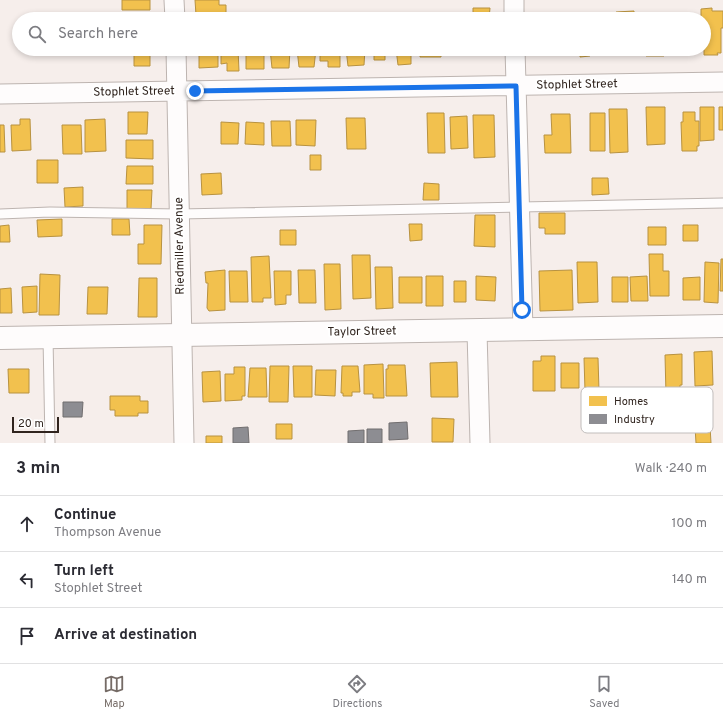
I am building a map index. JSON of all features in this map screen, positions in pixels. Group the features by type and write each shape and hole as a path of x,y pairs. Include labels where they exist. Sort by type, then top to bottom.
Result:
{"main road":[{"name":"Taylor Street","path":"0,338 723,326"}],"street":[{"path":"174,0 175,12"},
{"path":"514,0 514,12"},
{"name":"Riedmiller Avenue","path":"176,56 184,443"},
{"path":"515,56 522,330"},
{"name":"Stophlet Street","path":"0,94 723,82"},
{"path":"477,330 480,443"}],"lane":[{"path":"0,214 50,212 179,214 723,203"},
{"path":"48,337 50,443"}],"building: Homes":[{"path":"122,0 150,0 150,10 122,10"},
{"path":"195,0 219,0 219,5 226,5 226,12 196,12"},
{"path":"473,8 490,8 490,12 473,12"},
{"path":"712,8 712,11 723,11 721,53 717,53 718,55 711,55 711,12 701,12 701,9"},
{"path":"134,56 150,56 150,66 134,66"},
{"path":"199,56 218,56 218,67 199,68"},
{"path":"221,56 238,56 239,71 227,71 227,63 221,64"},
{"path":"246,56 264,56 264,69 246,69"},
{"path":"271,56 290,56 289,68 272,68"},
{"path":"298,56 315,56 314,67 299,67"},
{"path":"320,56 340,56 340,67 328,67 328,61 320,61"},
{"path":"347,56 365,56 364,65 348,66"},
{"path":"374,56 385,56 385,60 374,60"},
{"path":"397,56 411,56 411,64 398,65"},
{"path":"420,56 441,56 441,57"},
{"path":"646,107 665,107 665,144 647,145"},
{"path":"700,107 714,107 714,140 700,141"},
{"path":"719,107 723,107 723,130 719,130"},
{"path":"609,109 627,109 628,152 610,153"},
{"path":"128,112 148,112 147,134 128,134"},
{"path":"683,112 695,112 695,121 699,121 699,146 697,146 697,151 682,151 681,122 683,122"},
{"path":"427,113 444,113 445,153 428,153"},
{"path":"590,113 605,113 605,151 590,151"},
{"path":"551,114 570,114 571,153 545,153 544,135 552,135"},
{"path":"473,115 494,115 495,157 474,158"},
{"path":"467,116 468,148 451,149 450,117"},
{"path":"346,118 365,118 366,149 347,149"},
{"path":"20,119 30,119 31,150 12,151 11,125 20,125"},
{"path":"105,119 106,151 85,152 85,120"},
{"path":"296,120 316,120 315,146 296,145"},
{"path":"271,121 290,121 291,146 272,146"},
{"path":"221,122 239,123 238,144 221,144"},
{"path":"246,122 264,123 264,145 245,144"},
{"path":"0,125 4,125 5,152 0,152"},
{"path":"62,125 81,125 82,154 63,154"},
{"path":"126,140 153,140 153,159 126,158"},
{"path":"310,155 321,155 321,170 310,170"},
{"path":"37,160 58,160 58,183 37,183"},
{"path":"127,166 153,166 153,184 126,184"},
{"path":"221,173 222,194 202,195 201,174"},
{"path":"592,178 608,178 609,194 592,195"},
{"path":"424,183 439,184 439,200 423,200"},
{"path":"83,187 83,206 65,207 64,188"},
{"path":"127,190 152,190 151,209 127,209"},
{"path":"539,213 565,213 565,234 545,234 545,228 539,228"},
{"path":"475,215 495,215 495,247 474,246"},
{"path":"62,219 62,236 38,237 37,220"},
{"path":"112,219 129,219 130,235 112,235"},
{"path":"409,224 422,224 422,240 410,241"},
{"path":"9,225 10,242 0,242 0,226"},
{"path":"144,225 162,225 161,264 138,264 138,244 144,244"},
{"path":"683,225 698,225 698,241 683,241"},
{"path":"648,227 666,227 666,245 648,245"},
{"path":"280,230 296,230 296,245 280,245"},
{"path":"649,254 663,254 663,271 669,271 669,296 650,296"},
{"path":"352,255 370,255 371,298 353,299"},
{"path":"269,256 271,298 263,298 263,302 252,302 251,257"},
{"path":"721,259 723,259 723,291 720,291"},
{"path":"577,262 597,262 598,302 578,303"},
{"path":"705,262 719,263 718,303 704,302"},
{"path":"324,264 340,264 341,309 325,310"},
{"path":"375,267 392,267 393,308 376,309"},
{"path":"225,270 225,310 209,311 207,308 208,283 206,283 205,272"},
{"path":"298,270 315,270 316,303 299,303"},
{"path":"572,270 573,310 540,311 539,271"},
{"path":"229,271 247,271 248,302 230,302"},
{"path":"274,271 291,271 291,295 286,295 286,304 275,305"},
{"path":"40,274 60,275 59,315 39,315"},
{"path":"426,276 443,276 443,306 426,306"},
{"path":"476,276 496,277 495,301 476,300"},
{"path":"647,276 648,301 631,301 630,277"},
{"path":"399,277 422,277 422,303 399,303"},
{"path":"612,277 628,277 628,302 612,302"},
{"path":"700,277 700,300 683,300 683,278"},
{"path":"139,278 157,278 157,317 138,317"},
{"path":"454,281 466,281 466,302 454,302"},
{"path":"37,286 37,312 23,313 22,287"},
{"path":"88,287 108,287 107,314 87,314"},
{"path":"11,288 12,313 0,313 0,289"},
{"path":"712,351 713,385 695,386 694,352"},
{"path":"682,354 682,385 680,385 680,387 666,387 665,355"},
{"path":"541,356 555,356 555,391 533,391 533,361 541,361"},
{"path":"584,358 598,358 599,387 585,387"},
{"path":"457,362 458,397 431,397 430,363"},
{"path":"561,363 579,363 579,388 561,388"},
{"path":"383,364 384,398 373,398 373,394 364,394 364,365"},
{"path":"388,365 405,365 407,396 386,396 386,369 388,369"},
{"path":"270,366 289,366 288,402 269,402"},
{"path":"293,366 312,366 312,397 294,397"},
{"path":"342,366 358,366 360,392 352,392 352,396 343,396 343,393 341,393"},
{"path":"234,367 245,367 245,396 242,396 242,400 225,401 225,374 234,374"},
{"path":"250,368 266,368 267,397 248,397"},
{"path":"8,369 29,369 29,393 9,393"},
{"path":"316,370 336,370 335,396 315,395"},
{"path":"220,371 221,401 203,402 202,372"},
{"path":"110,396 140,396 140,401 148,401 148,413 138,413 138,416 115,416 115,410 110,410"},
{"path":"432,418 454,419 453,442 432,442"},
{"path":"276,424 292,424 292,439 276,439"},
{"path":"695,433 710,433 711,443 696,443"},
{"path":"206,436 222,436 222,443 206,443"}],"building: Industry":[{"path":"63,402 83,402 82,417 63,417"},
{"path":"407,422 408,439 389,440 389,423"},
{"path":"248,427 249,443 233,443 233,428"},
{"path":"367,429 382,429 382,443 367,443"},
{"path":"364,430 364,443 348,443 348,431"}],"route":[{"path":"195,91 516,86 522,310"}]}
